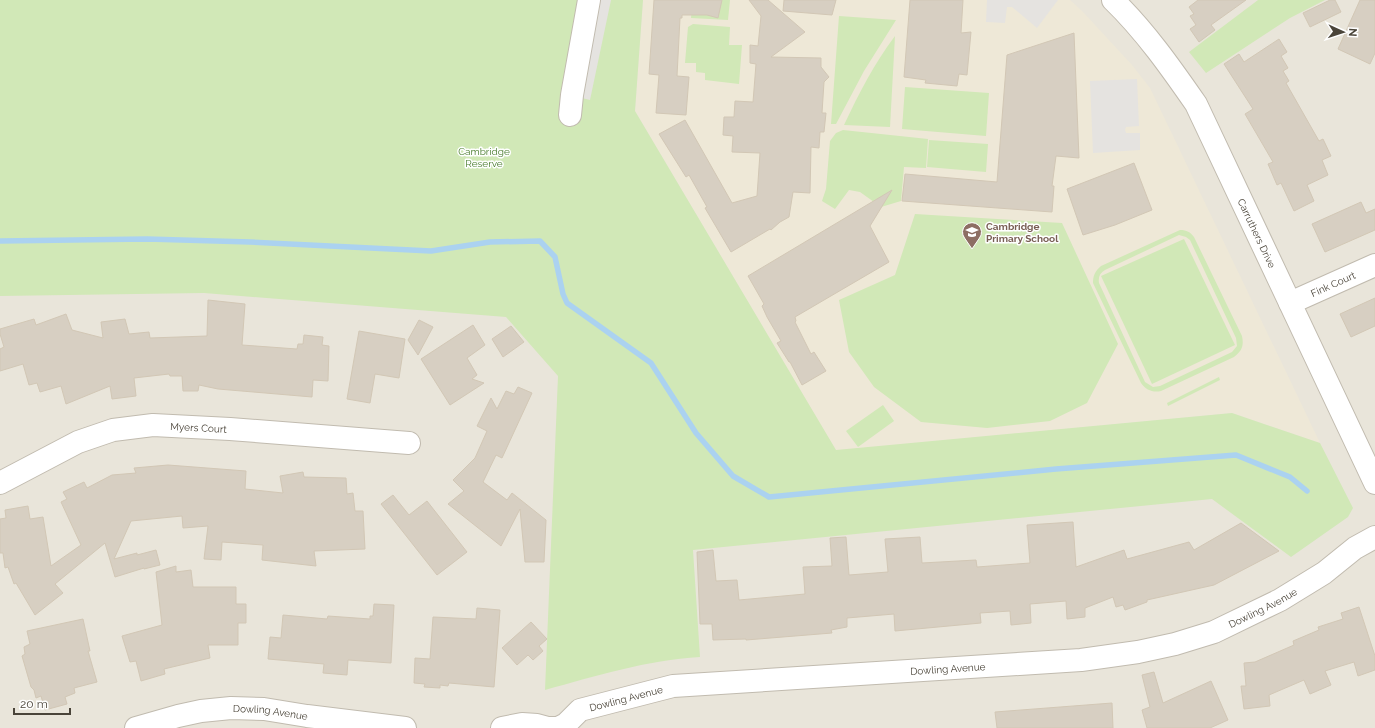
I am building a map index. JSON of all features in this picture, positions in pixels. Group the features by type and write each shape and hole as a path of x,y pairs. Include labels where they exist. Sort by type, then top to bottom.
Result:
{"street":[{"path":"570,115 572,95 589,0"},
{"name":"Carruthers Drive","path":"1113,0 1132,18 1159,52 1196,104 1375,483"},
{"name":"Fink Court","path":"1290,303 1375,265"},
{"name":"Myers Court","path":"0,482 78,442 113,430 153,425 230,429 409,443"},
{"name":"Dowling Avenue","path":"502,728 522,724 558,728 566,724 580,710 673,686 1081,660 1138,652 1175,644 1214,632 1280,600 1324,573 1355,548 1375,537"},
{"name":"Dowling Avenue","path":"136,728 201,711 231,708 264,709 306,722 405,728"}],"shaded area":[{"path":"0,0 1375,0 1375,728 0,728"},
{"path":"597,0 611,0 590,100 578,97"},
{"name":"Cambridge Primary School","path":"643,0 1070,0 1132,65 1150,88 1320,443 1232,413 836,451 635,111"},
{"path":"987,0 1058,0 1037,28 1012,7 1007,7 1005,23 986,22"},
{"path":"1137,79 1139,126 1126,127 1125,130 1126,133 1140,133 1140,150 1093,153 1090,81"}],"green space":[{"name":"Cambridge Reserve","path":"0,0 643,0 635,111 836,450 1232,413 1320,443 1353,508 1348,517 1291,557 1212,499 693,550 700,657 661,661 641,665 545,690 558,376 506,317 204,293 0,296"},
{"path":"692,0 730,0 728,20 691,18"},
{"path":"1258,0 1325,0 1290,18 1206,73 1189,52"},
{"path":"839,16 896,20 864,71 836,124 831,124"},
{"path":"693,24 730,27 729,45 742,45 739,84 705,80 705,73 696,72 696,63 685,63 688,27"},
{"path":"895,36 890,127 844,125 867,79"},
{"path":"905,87 989,93 986,136 902,129"},
{"path":"843,130 928,139 926,168 904,167 901,201 881,207 860,192 849,190 835,209 822,201 826,189 830,141 836,133"},
{"path":"929,140 988,144 986,172 927,167"},
{"path":"915,214 1062,223 1118,344 1087,403 1050,421 987,428 921,422 874,387 849,352 839,300 895,275"},
{"path":"1180,230 1185,230 1194,237 1242,336 1243,343 1241,350 1234,357 1161,391 1155,392 1147,389 1141,383 1093,283 1093,278 1101,266","holes":["1179,235 1190,240 1236,338 1237,346 1232,352 1160,386 1153,387 1145,382 1099,283 1099,277 1105,270"]},
{"path":"1184,239 1235,345 1152,384 1101,276"},
{"path":"1219,377 1220,380 1168,406 1167,403"},
{"path":"883,405 894,421 858,447 846,431"}],"building":[{"path":"654,0 722,0 718,18 707,15 682,15 682,18 680,18 677,76 689,77 686,115 656,113 659,75 649,74"},
{"path":"749,0 768,0 805,32 771,57 821,58 821,67 829,77 824,82 822,113 826,113 824,132 820,132 819,148 811,147 810,193 793,192 789,217 780,222 771,230 770,229 731,252 705,208 707,207 689,175 686,177 659,134 685,120 732,203 757,196 760,153 732,152 733,136 723,135 724,117 734,117 735,101 753,102 756,64 750,63 750,45 758,46 761,16"},
{"path":"784,0 836,0 832,15 783,11"},
{"path":"910,0 963,0 961,33 971,32 967,75 959,74 957,86 925,83 926,80 904,77"},
{"path":"1198,0 1246,0 1211,25 1215,30 1199,42 1190,29 1196,25 1190,16 1194,14 1189,7"},
{"path":"1330,0 1335,0 1341,12 1310,27 1303,13"},
{"path":"1360,0 1375,0 1375,53 1370,64 1338,49"},
{"path":"1074,33 1079,158 1056,156 1052,186 1054,186 1052,212 902,201 905,174 997,182 1007,55"},
{"path":"1279,39 1287,52 1281,56 1288,68 1283,71 1289,81 1286,83 1319,141 1323,139 1331,156 1322,160 1328,175 1307,185 1314,201 1294,211 1281,183 1277,185 1268,164 1273,162 1245,114 1253,109 1224,64 1239,54 1244,62"},
{"path":"1134,163 1152,210 1115,225 1083,235 1067,189"},
{"path":"892,190 870,226 889,262 795,317 795,322 811,354 814,352 826,371 802,385 790,362 777,343 781,341 767,317 762,306 764,304 748,276"},
{"path":"1361,202 1366,213 1375,209 1375,230 1325,252 1312,224"},
{"path":"1375,298 1375,326 1351,337 1340,314"},
{"path":"208,300 245,304 242,345 297,349 298,344 303,344 304,335 323,337 322,345 329,346 328,381 313,380 312,397 218,389 199,385 198,391 183,391 182,376 170,376 169,374 134,378 136,396 112,399 110,386 66,404 61,386 40,392 37,383 29,385 23,364 0,371 0,349 4,347 0,329 34,319 36,325 66,314 72,330 103,338 101,322 125,319 129,334 149,332 150,338 207,336"},
{"path":"419,320 433,327 418,355 408,340"},
{"path":"473,325 485,345 467,358 477,375 472,379 484,383 450,405 421,359"},
{"path":"511,326 524,342 503,357 492,339"},
{"path":"359,331 405,339 399,378 375,374 370,403 347,399"},
{"path":"518,387 532,393 502,458 496,455 483,482 507,500 512,493 546,520 544,562 525,562 520,509 501,546 448,504 464,491 453,480 475,458 487,431 477,426 491,398 497,409 506,391 514,394"},
{"path":"168,465 246,471 245,489 283,493 280,476 303,472 304,477 346,478 347,494 353,493 355,511 363,511 365,549 314,551 316,566 262,560 263,545 222,542 221,560 204,559 208,526 183,528 182,516 131,521 114,559 156,550 160,565 144,568 115,577 105,543 55,584 63,593 35,615 16,583 14,584 8,567 5,568 3,553 0,553 0,519 6,518 5,510 28,506 30,519 43,517 51,566 81,545 61,502 67,499 63,492 84,482 87,488 112,475 136,473 134,468"},
{"path":"393,495 409,515 427,501 467,552 437,575 381,504"},
{"path":"1073,522 1076,567 1124,550 1127,559 1189,542 1194,550 1241,523 1279,551 1214,585 1147,600 1147,602 1125,610 1123,605 1116,607 1113,597 1085,608 1085,617 1067,619 1066,601 1030,604 1031,623 1011,625 1010,611 980,613 981,623 895,631 894,614 847,618 847,627 831,630 832,633 746,640 713,640 712,624 700,624 697,552 713,550 716,581 737,580 739,600 805,594 803,567 832,566 830,538 846,537 849,575 888,572 885,539 920,537 922,563 976,560 977,567 1030,563 1027,525"},
{"path":"176,566 176,572 191,570 193,587 236,587 236,604 246,604 246,623 238,623 238,645 208,645 210,658 164,669 165,674 141,681 136,661 130,662 122,636 162,625 156,572"},
{"path":"374,604 394,605 391,663 348,660 347,675 323,673 324,664 268,659 270,637 281,638 283,615 327,619 328,616 370,619 370,616 373,616"},
{"path":"1359,607 1375,656 1375,670 1358,676 1354,662 1325,671 1331,685 1310,694 1304,680 1269,695 1270,706 1244,709 1241,686 1246,686 1244,663 1255,662 1294,645 1293,641 1319,630 1318,627 1343,619 1341,613"},
{"path":"477,608 500,610 494,687 449,683 448,686 440,685 440,688 424,687 425,684 414,683 415,658 430,659 433,617 476,619"},
{"path":"83,619 90,651 88,651 97,682 74,688 75,693 65,697 67,704 45,710 41,696 36,698 34,690 31,687 22,656 25,654 24,647 30,644 27,631"},
{"path":"531,622 547,639 539,646 543,651 533,660 528,655 517,665 502,648"},
{"path":"1154,672 1163,703 1211,681 1228,720 1210,728 1147,728 1142,710 1150,707 1142,675"},
{"path":"1112,703 1113,728 997,728 995,712"}],"waterway":[{"path":"0,241 147,239 250,242 431,251 490,242 540,241 555,257 563,294 567,303 651,363 696,433 733,476 769,497 1056,469 1236,455 1290,477 1307,491"}],"place":[{"name":"Cambridge Primary School","path":"972,249"}]}
